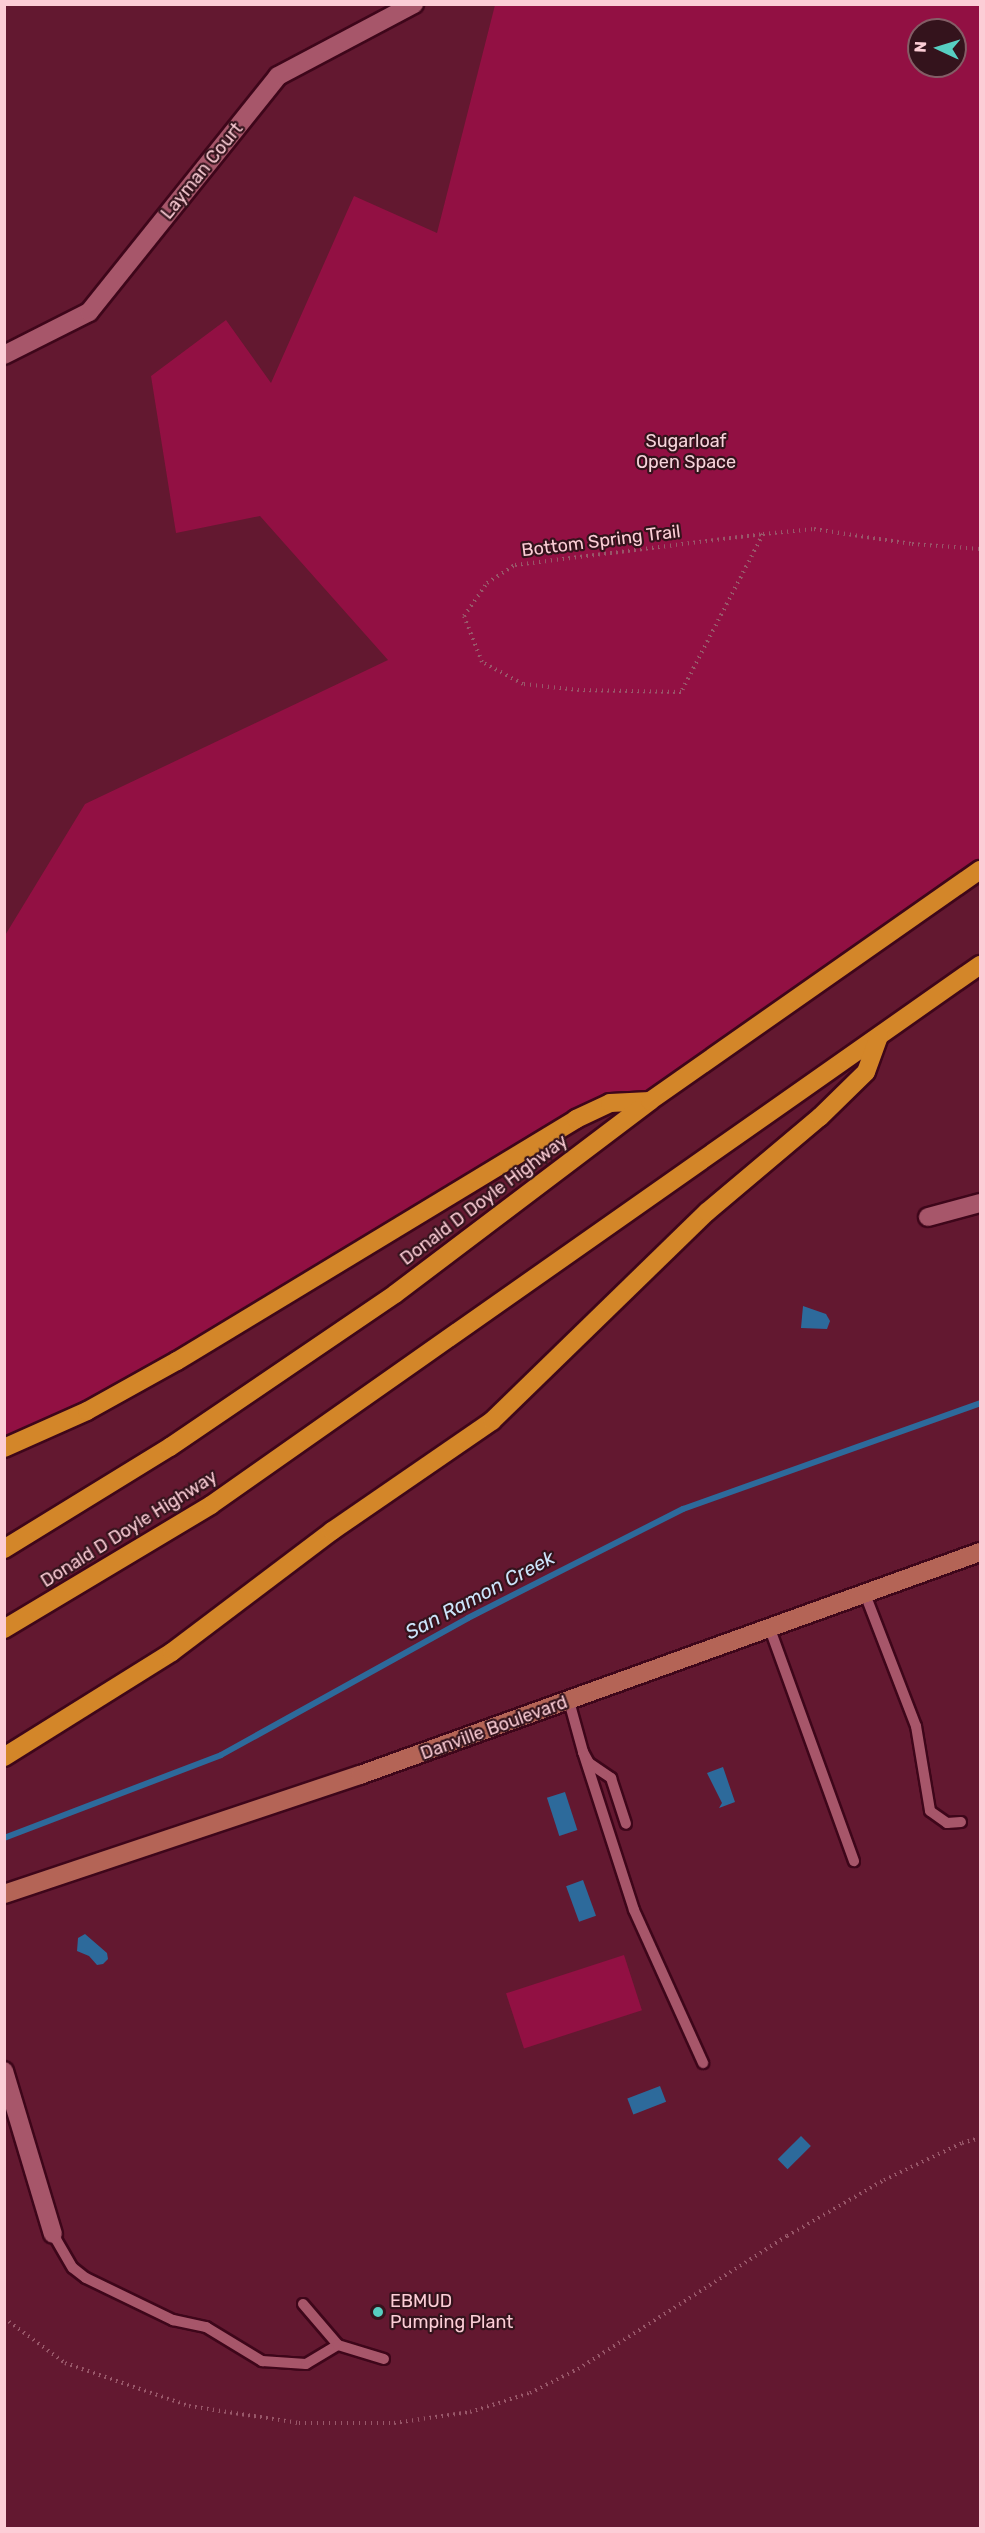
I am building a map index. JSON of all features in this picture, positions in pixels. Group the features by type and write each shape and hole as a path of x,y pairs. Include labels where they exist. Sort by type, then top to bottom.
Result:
{"highway":[{"name":"Donald D Doyle Highway","path":"4,1549 170,1448 386,1300 650,1101 981,870"},
{"name":"Donald D Doyle Highway","path":"4,1629 211,1505 981,965"},
{"path":"4,1757 172,1652 332,1531 492,1421 706,1212 820,1117 866,1072 879,1036"},
{"path":"4,1448 87,1411 177,1361 576,1119 610,1103 650,1101"}],"main road":[{"name":"Danville Boulevard","path":"4,1894 569,1701 980,1554"}],"street":[{"name":"Layman Court","path":"4,355 88,312 278,76 414,4"},
{"path":"928,1217 981,1203"},
{"path":"4,2071 53,2234"}],"lane":[{"path":"864,1594 916,1726 930,1811 947,1823 961,1822"},
{"path":"770,1629 854,1861"},
{"path":"569,1701 634,1910 703,2063"},
{"path":"583,1752 589,1763 611,1778 626,1824"},
{"path":"53,2234 73,2268 86,2278 173,2320 206,2327 262,2361 306,2364 338,2345"},
{"path":"303,2304 338,2345 384,2359"}],"path":[{"name":"Bottom Spring Trail","path":"763,534 681,692 579,690 523,684 482,662 464,616 487,583 515,565 763,534 814,529 912,544 981,549"},
{"path":"4,2318 65,2363 189,2406 299,2423 394,2423 470,2412 530,2393 578,2369 787,2236 874,2186 962,2143 981,2138"}],"green space":[{"name":"Sugarloaf Open Space","path":"495,5 980,5 980,870 650,1101 610,1103 177,1361 5,1448 4,937 85,804 388,660 260,516 176,533 151,376 226,320 271,383 354,196 437,233"},
{"path":"624,1955 642,2010 524,2048 506,1993"}],"water":[{"path":"803,1306 826,1314 830,1321 827,1329 801,1328"},
{"path":"723,1767 735,1802 719,1808 722,1803 707,1773"},
{"path":"565,1792 577,1830 559,1836 547,1798"},
{"path":"583,1880 596,1916 579,1922 566,1886"},
{"path":"85,1934 107,1953 108,1959 103,1964 97,1965 89,1956 77,1951 78,1938"},
{"path":"660,2086 666,2102 633,2114 627,2099"},
{"path":"801,2136 811,2146 788,2169 778,2159"}],"waterway":[{"name":"San Ramon Creek","path":"4,1838 221,1755 468,1618 683,1509 980,1403"}],"place":[{"name":"EBMUD Pumping Plant","path":"378,2312"}]}
